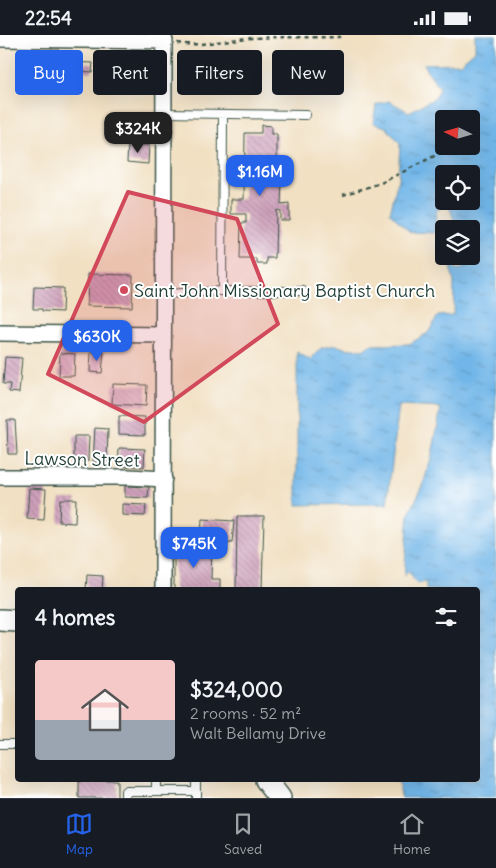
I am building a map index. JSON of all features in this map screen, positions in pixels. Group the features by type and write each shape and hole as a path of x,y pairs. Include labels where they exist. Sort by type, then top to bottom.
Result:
{"main road":[{"path":"0,620 15,621"},
{"path":"268,782 280,798"}],"street":[{"path":"0,39 165,38 162,587"},
{"path":"0,333 164,335"},
{"name":"Lawson Street","path":"0,477 164,479"}],"lane":[{"path":"165,113 306,115"},
{"path":"222,291 223,114"},
{"path":"164,294 222,291 303,291"},
{"path":"0,744 15,744"},
{"path":"156,782 156,791"},
{"path":"125,798 125,791 156,791 196,795 196,782"}],"path":[{"path":"165,38 185,45 218,43 238,39 339,37 339,35"},
{"path":"343,195 381,183 436,155"}],"highlighted area":[{"path":"128,192 237,219 278,324 144,422 48,374"}],"water":[{"path":"475,35 496,35 496,798 402,798 398,782 480,782 480,587 426,587 426,582 417,584 408,571 404,577 409,514 423,485 432,455 441,408 399,406 387,504 297,505 297,352 310,360 321,348 336,345 363,350 370,345 409,344 428,333 438,316 453,315 454,282 450,267 459,271 466,265 480,265 480,220 454,220 450,210 480,210 480,165 435,165 435,210 438,210 435,233 410,232 390,213 398,179 400,144 386,127 373,123 376,105 389,101 409,112 435,98 439,89 423,64 460,63 475,50"}],"building":[{"path":"83,63 93,63 92,72 83,71"},
{"path":"261,125 271,126 271,134 277,134 277,180 282,180 281,205 289,204 289,220 280,220 280,211 276,210 275,258 267,258 267,264 257,264 257,259 240,259 241,223 246,223 246,214 231,214 231,199 244,199 245,133 261,133"},
{"path":"128,144 149,145 148,164 127,162"},
{"path":"88,274 133,275 132,307 87,306"},
{"path":"34,287 63,288 62,312 33,309"},
{"path":"91,352 104,352 102,373 90,372"},
{"path":"60,353 75,354 74,376 59,376"},
{"path":"5,357 22,358 19,393 9,392 10,384 3,384"},
{"path":"113,384 147,385 146,406 112,404"},
{"path":"119,416 145,417 145,435 119,434"},
{"path":"7,420 15,420 17,454 8,454"},
{"path":"95,428 108,429 107,462 93,462"},
{"path":"74,436 89,436 88,461 74,461"},
{"path":"119,448 145,449 144,467 118,466"},
{"path":"125,486 149,487 148,498 125,497"},
{"path":"29,488 46,489 44,520 27,519"},
{"path":"60,499 76,499 75,523 59,522"},
{"path":"122,504 146,505 145,516 122,515"},
{"path":"237,516 264,516 262,587 236,587"},
{"path":"202,519 234,521 232,543 220,543 220,537 201,536"},
{"path":"174,546 212,546 211,579 220,579 220,587 174,587"},
{"path":"87,575 103,576 102,587 86,587"},
{"path":"79,782 117,782 117,798 79,798"}],"place":[{"name":"Saint John Missionary Baptist Church","path":"124,290"}]}
